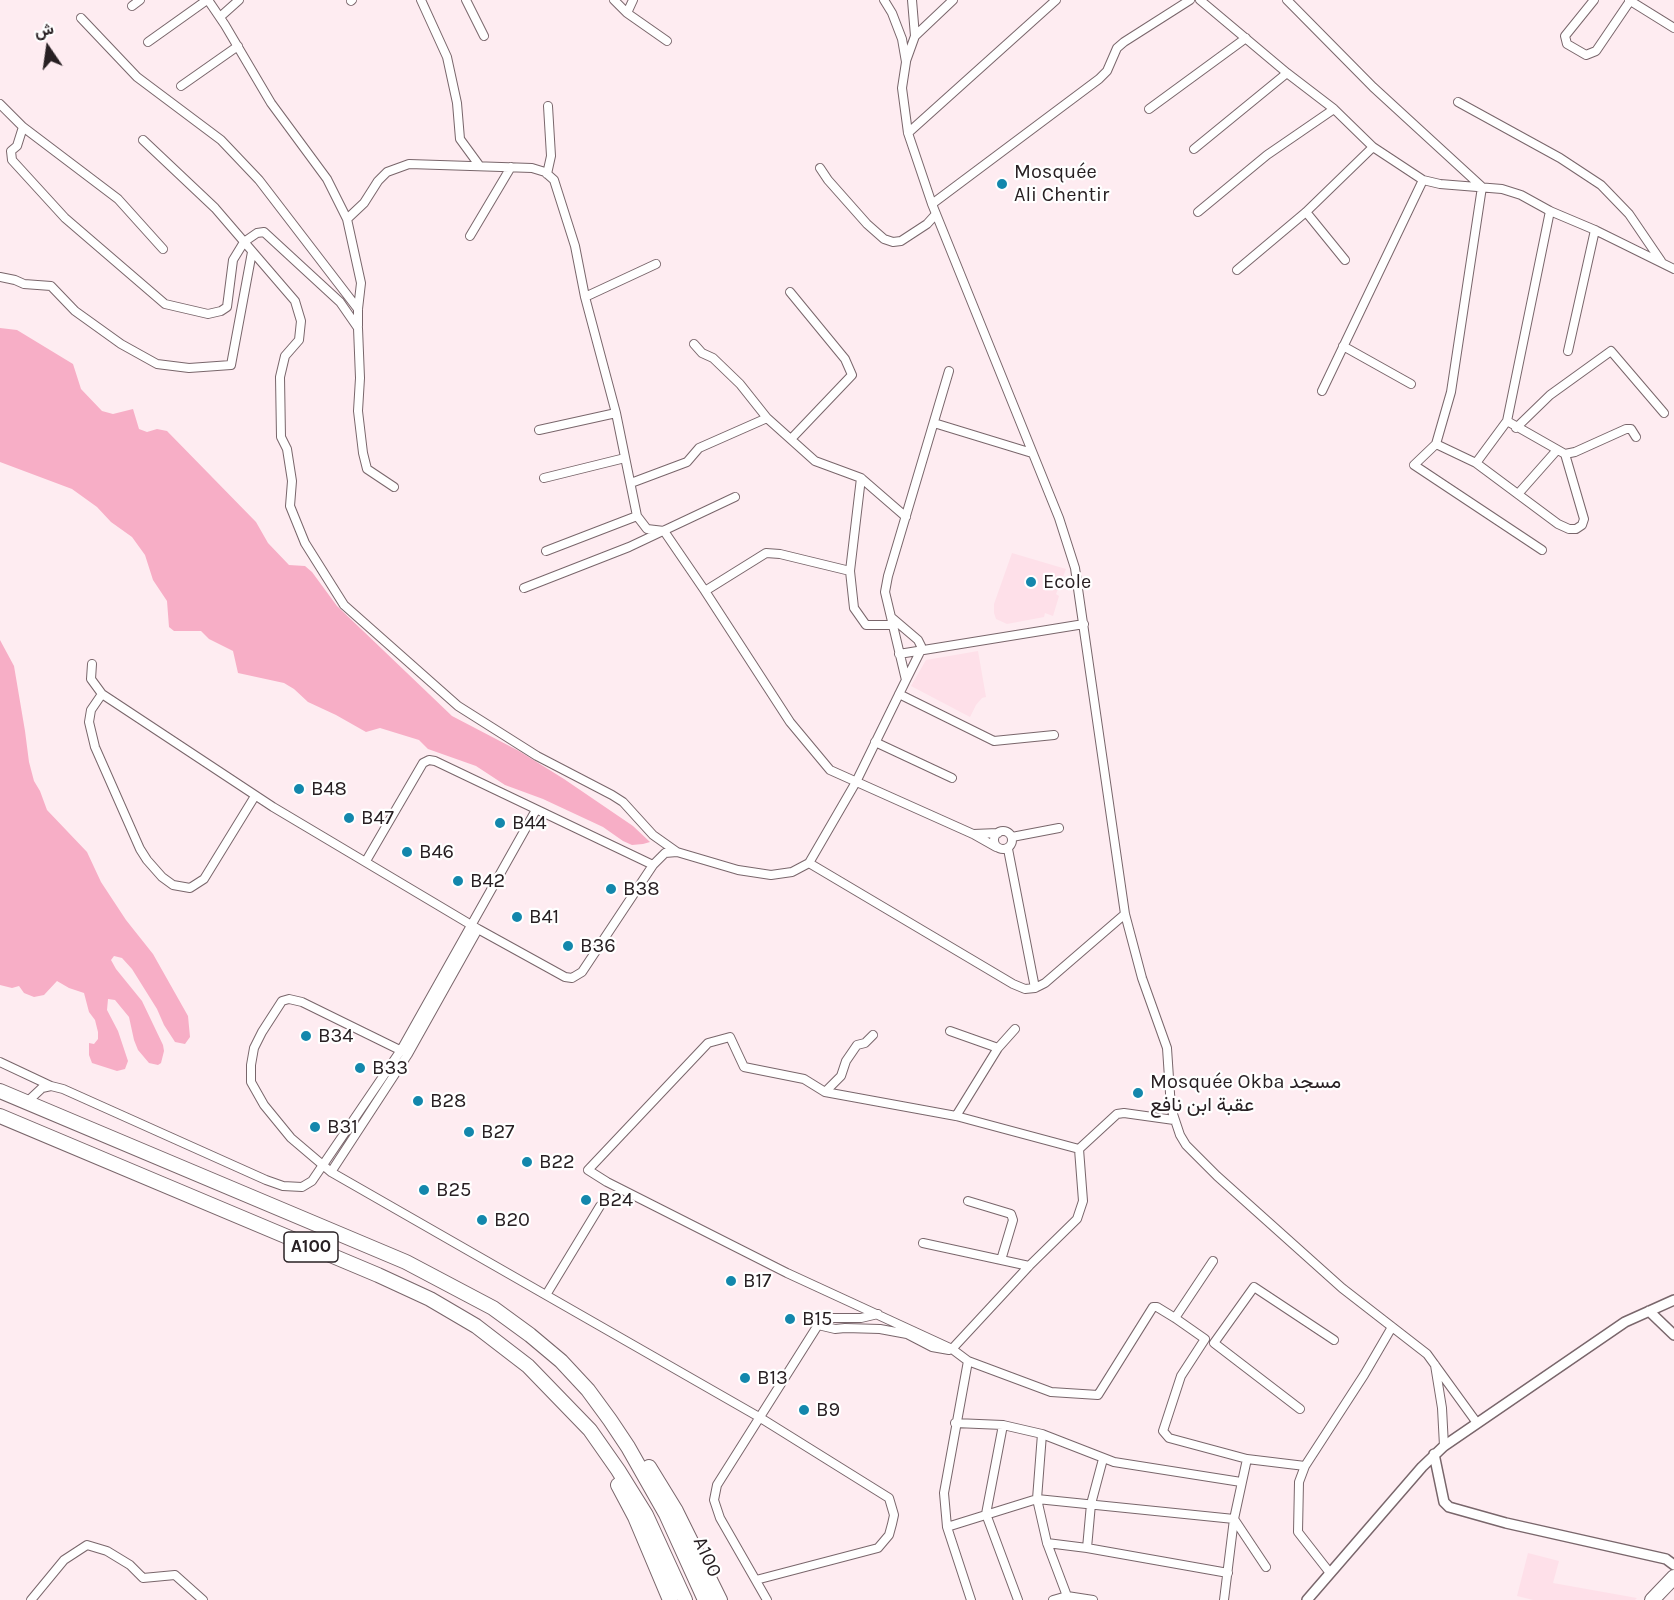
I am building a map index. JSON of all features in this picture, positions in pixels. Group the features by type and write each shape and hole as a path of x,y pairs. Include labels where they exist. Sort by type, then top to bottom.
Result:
{"highway":[{"name":"A100","path":"0,1091 406,1262 493,1308 561,1361 588,1390 610,1420 666,1514 705,1600"},
{"name":"A100","path":"0,1116 378,1275 430,1299 476,1326 528,1366 590,1430 646,1515 685,1600"},
{"path":"588,1390 636,1447 654,1474 690,1536 720,1600"},
{"path":"590,1430 634,1517 670,1600"},
{"path":"1652,1600 1674,1577"}],"street":[{"path":"132,6 140,0"},
{"path":"148,42 208,0 271,103 327,179 347,219 361,283 358,309 360,378 358,411 363,453 367,470 394,487"},
{"path":"220,17 239,0"},
{"path":"422,0 447,57 457,103 460,139 479,165"},
{"path":"466,0 484,36"},
{"path":"614,0 627,13 668,41"},
{"path":"627,13 633,0"},
{"path":"884,0 897,24 906,62"},
{"path":"912,0 915,36 906,62 902,88 908,133 932,204 1006,383 1059,518 1075,568 1125,914 1142,978 1167,1048 1171,1108 1174,1120 1186,1145 1217,1176 1342,1288 1419,1347 1435,1363 1477,1423"},
{"path":"915,36 953,0"},
{"path":"908,133 1056,0"},
{"path":"932,204 1099,79 1107,71 1117,48 1124,42 1190,0"},
{"path":"1200,0 1334,109 1373,147 1423,180 1455,186 1482,186 1521,195 1674,269"},
{"path":"1287,0 1373,87 1482,186"},
{"path":"1594,0 1565,36 1567,44 1586,55 1596,51 1629,0 1674,28"},
{"path":"81,18 137,77 221,140 252,172 358,309"},
{"path":"1149,109 1246,38"},
{"path":"181,86 238,46"},
{"path":"1194,149 1287,73"},
{"path":"1458,102 1560,158 1601,185 1629,214 1662,263"},
{"path":"0,104 23,127 118,199 163,249"},
{"path":"547,174 551,156 548,106"},
{"path":"1198,212 1267,155 1334,109"},
{"path":"23,127 17,146 11,151 12,160 65,218 165,304 208,314 227,307 233,260 244,242 257,233 264,232 340,302 358,328"},
{"path":"143,140 215,208 295,301 302,321 299,340 285,356 280,377 281,437 287,449 292,481 290,506 305,543 344,605 458,706 537,756 623,802 653,835 678,852 738,870 771,875 792,872 809,863 856,782 921,650 918,640 891,621 866,624 854,608 850,571 861,478"},
{"path":"1237,270 1306,212 1373,147"},
{"path":"347,219 364,204 378,181 387,172 409,164 532,168 547,174 554,180 575,246 585,297 616,413 637,516 647,529 663,531 790,722 830,770 973,834 1002,850 1008,849 1013,842 1012,837 1006,831 973,834"},
{"path":"470,236 511,167"},
{"path":"820,168 867,225 884,239 893,242 901,241 927,224 936,214"},
{"path":"1322,391 1423,180"},
{"path":"1482,186 1451,392 1436,444 1414,465 1542,550"},
{"path":"1476,463 1507,421 1550,210"},
{"path":"1306,212 1345,260"},
{"path":"1568,351 1595,230"},
{"path":"0,277 24,284 51,286 75,311 121,344 157,364 189,368 231,365 252,252"},
{"path":"585,297 656,264"},
{"path":"790,292 845,359 852,375 791,439"},
{"path":"694,344 702,353 713,358 740,384 767,418 815,461 861,478 906,517"},
{"path":"1343,346 1411,384"},
{"path":"1516,428 1550,395 1611,351 1664,413"},
{"path":"906,680 885,592 949,371"},
{"path":"539,430 616,413"},
{"path":"631,483 687,462 699,448 767,418"},
{"path":"1507,421 1561,452 1575,452 1626,429 1631,429 1636,437"},
{"path":"934,423 1032,453"},
{"path":"1436,444 1476,463 1558,524 1569,529 1576,529 1582,525 1584,519 1561,452"},
{"path":"1518,494 1561,452"},
{"path":"544,478 625,458"},
{"path":"524,588 629,548 735,497"},
{"path":"546,551 637,516"},
{"path":"705,591 766,553 780,554 850,571"},
{"path":"899,654 1084,624"},
{"path":"92,664 91,679 102,694 255,796 475,927 565,977 572,978 582,972 653,865 665,853 678,852"},
{"path":"102,694 91,710 89,722 95,747 140,849 162,877 173,885 190,888 204,879 255,796"},
{"path":"899,694 994,741 1054,735"},
{"path":"875,742 952,778"},
{"path":"366,861 423,763 429,760 653,865"},
{"path":"332,1172 405,1052 475,927 536,810"},
{"path":"1012,837 1059,828"},
{"path":"997,847 994,840 998,833"},
{"path":"1008,849 1035,988"},
{"path":"809,863 1025,989 1035,988 1045,983 1125,914"},
{"path":"405,1052 302,1002 289,999 282,1001 254,1048 251,1082 264,1105 291,1138 323,1167 759,1417 885,1494 891,1503 894,1515 889,1535 878,1548 756,1580"},
{"path":"956,1116 998,1048 1015,1029"},
{"path":"950,1031 998,1048"},
{"path":"825,1092 841,1076 846,1061 858,1045 865,1043 873,1035"},
{"path":"1078,1149 956,1116 825,1092 804,1079 744,1067 730,1037 708,1043 588,1170 607,1182 778,1268 915,1331 952,1349 968,1360 1026,1384 1051,1392 1098,1395 1153,1307 1157,1307 1205,1339 1214,1342 1300,1409"},
{"path":"0,1062 255,1175 283,1186 302,1187 312,1181 323,1167 405,1052"},
{"path":"27,1102 42,1088 51,1086"},
{"path":"1078,1149 1117,1114 1174,1120"},
{"path":"818,1325 835,1329 880,1329 907,1334 932,1347 952,1349 1029,1266 1077,1219 1083,1201 1078,1149"},
{"path":"968,1201 1011,1214 1013,1220 1001,1260"},
{"path":"546,1295 600,1206"},
{"path":"923,1243 1029,1266"},
{"path":"1175,1318 1213,1261"},
{"path":"1214,1342 1254,1287 1335,1340"},
{"path":"1307,1600 1434,1454 1624,1322 1674,1300"},
{"path":"1649,1311 1674,1335"},
{"path":"767,1600 720,1518 714,1500 717,1485 818,1325 825,1318 861,1318 878,1314"},
{"path":"1330,1573 1298,1532 1299,1482 1305,1466 1392,1327"},
{"path":"907,1334 915,1331"},
{"path":"1205,1339 1181,1376 1163,1431 1169,1438 1246,1459 1305,1466"},
{"path":"968,1360 944,1493 947,1527 971,1600"},
{"path":"1435,1363 1442,1408 1444,1446"},
{"path":"955,1423 1003,1425 1042,1434 1103,1459 1240,1482"},
{"path":"1003,1425 987,1514 1018,1600"},
{"path":"1042,1434 1037,1499 1047,1544 1067,1596"},
{"path":"1434,1454 1444,1502 1449,1507 1506,1523 1666,1559 1674,1565"},
{"path":"1087,1548 1091,1504 1103,1459"},
{"path":"1224,1600 1234,1519 1246,1459"},
{"path":"947,1527 1037,1499 1234,1519"},
{"path":"1234,1519 1266,1567"},
{"path":"1047,1544 1087,1548 1228,1573"},
{"path":"31,1600 64,1560 87,1545 107,1551 130,1566 143,1578 175,1575 203,1600"},
{"path":"1053,1600 1067,1596 1092,1600"}],"shaded area":[{"path":"0,328 17,330 73,364 81,389 102,411 113,414 133,409 139,429 147,432 157,429 167,431 256,522 268,543 289,565 305,566 312,572 337,606 452,716 519,751 564,779 633,826 650,842 632,845 603,827 543,799 505,785 476,766 428,749 419,740 380,728 366,732 308,702 284,683 238,673 233,651 209,639 201,631 174,631 169,627 167,601 153,580 145,555 132,537 72,489 0,462"},
{"name":"Ecole","path":"1012,553 1066,569 1056,594 1059,596 1053,616 1045,613 1044,617 1007,624 996,619 994,604"},
{"path":"0,640 14,666 29,762 34,781 47,810 87,852 101,882 126,920 153,954 188,1016 190,1037 185,1044 175,1042 132,969 122,958 114,956 111,960 142,1001 163,1045 161,1063 158,1065 149,1063 138,1050 129,1017 115,1000 108,999 107,1010 118,1031 128,1061 125,1069 117,1071 92,1063 89,1043 94,1044 98,1039 98,1032 84,993 57,981 44,995 34,997 24,993 19,986 12,988 0,985"},
{"path":"978,651 986,697 976,705 970,717 911,686 926,660"},
{"path":"1528,1553 1559,1561 1553,1583 1637,1598 1635,1600 1533,1600 1517,1596"}],"place":[{"name":"Mosquée Ali Chentir","path":"1002,184"},
{"name":"Ecole","path":"1031,582"},
{"name":"B48","path":"299,789"},
{"name":"B47","path":"349,818"},
{"name":"B44","path":"500,823"},
{"name":"B46","path":"407,852"},
{"name":"B42","path":"458,881"},
{"name":"B38","path":"611,889"},
{"name":"B41","path":"517,917"},
{"name":"B36","path":"568,946"},
{"name":"B34","path":"306,1036"},
{"name":"B33","path":"360,1068"},
{"name":"Mosquée Okba مسجد عقبة ابن نافع","path":"1138,1093"},
{"name":"B28","path":"418,1101"},
{"name":"B31","path":"315,1127"},
{"name":"B27","path":"469,1132"},
{"name":"B22","path":"527,1162"},
{"name":"B25","path":"424,1190"},
{"name":"B24","path":"586,1200"},
{"name":"B20","path":"482,1220"},
{"name":"B17","path":"731,1281"},
{"name":"B15","path":"790,1319"},
{"name":"B13","path":"745,1378"},
{"name":"B9","path":"804,1410"}]}
